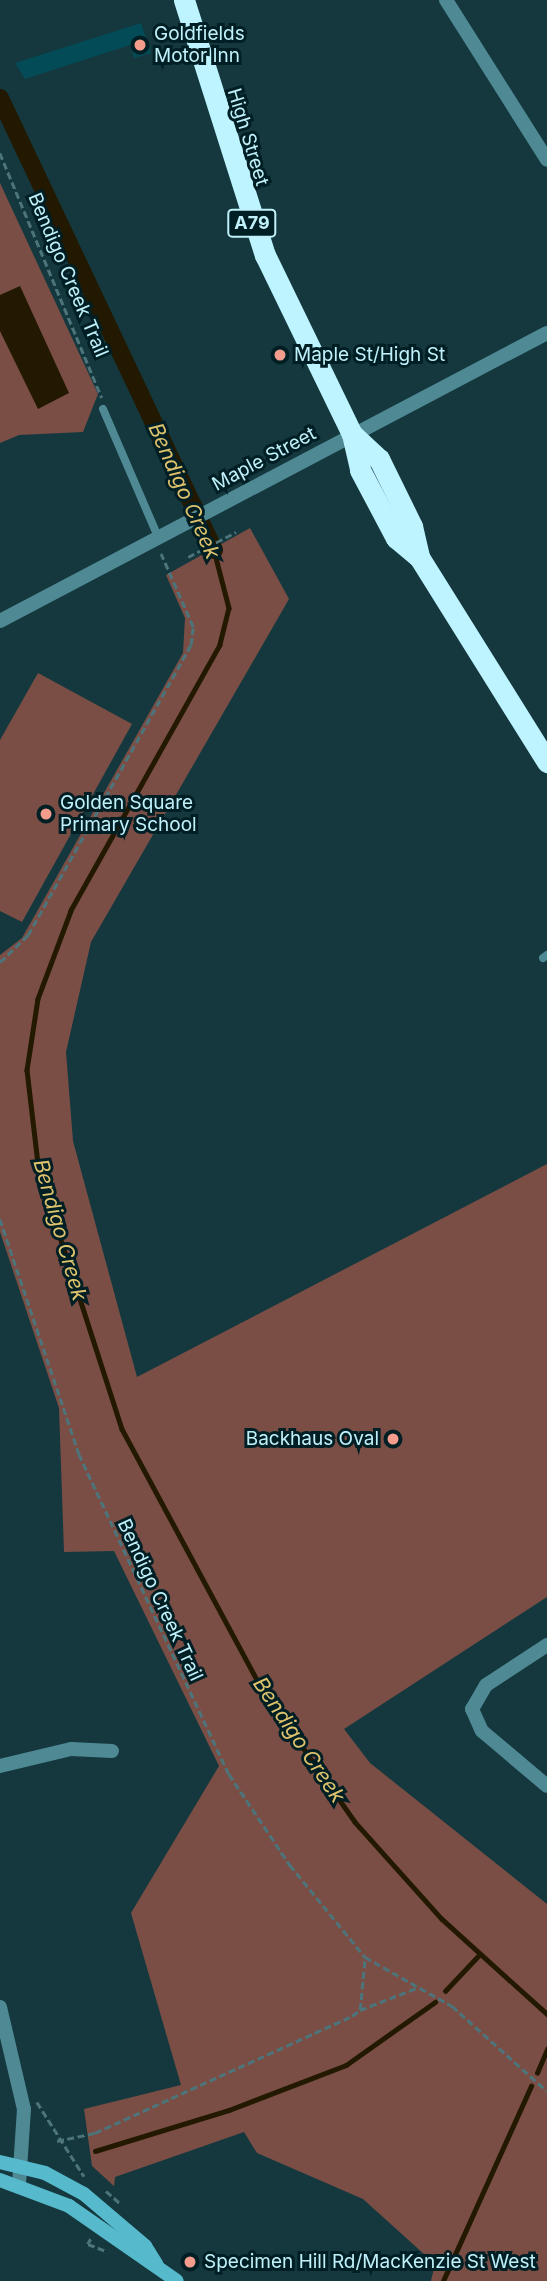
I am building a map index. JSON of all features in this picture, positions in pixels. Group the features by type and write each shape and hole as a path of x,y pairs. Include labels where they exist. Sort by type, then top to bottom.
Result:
{"highway":[{"name":"High Street","path":"184,0 256,234 352,434 379,459 412,526 419,556 547,762"}],"main road":[{"path":"0,2162 22,2166 84,2194 145,2246 158,2266"},
{"path":"0,2180 19,2184 69,2206 177,2281"}],"street":[{"path":"446,0 547,160"},
{"name":"Maple Street","path":"0,621 547,333"},
{"path":"547,1645 472,1700 482,1731 547,1786"},
{"path":"0,1766 71,1749 112,1751"},
{"path":"0,2007 24,2106 19,2184"}],"lane":[{"path":"103,409 158,537"}],"path":[{"name":"Bendigo Creek Trail","path":"0,153 102,391 103,409"},
{"path":"188,557 236,532"},
{"path":"0,962 28,935 191,645 193,627 158,537"},
{"name":"Bendigo Creek Trail","path":"0,1219 79,1454 210,1740 289,1865 365,1956"},
{"path":"360,2010 365,1956 421,1986 473,2022 547,2091"},
{"path":"57,2141 95,2133 360,2010 421,1986"},
{"path":"24,2106 44,2104 57,2141 88,2179"},
{"path":"95,2184 107,2192"}],"shaded area":[{"path":"0,183 98,394 83,432 19,435 0,443"},
{"path":"20,286 69,393 38,409 0,331 0,295"},
{"path":"250,528 289,599 91,942 66,1052 73,1141 137,1377 547,1164 547,1597 344,1729 370,1763 547,1904 547,2281 431,2281 435,2264 363,2199 257,2153 244,2132 115,2177 114,2186 92,2166 84,2109 181,2085 131,1913 219,1766 114,1551 64,1552 59,1408 0,1232 0,955 22,938 183,653 185,618 166,575"},
{"name":"Golden Square Primary School","path":"38,673 132,724 22,922 0,911 0,740"}],"building":[{"path":"141,23 151,53 134,58 130,45 25,79 15,63"}],"waterway":[{"name":"Bendigo Creek","path":"0,98 214,550"},
{"name":"Bendigo Creek","path":"214,550 229,608 220,645 71,911 38,999 27,1070 39,1172 122,1429 262,1689 355,1822 442,1919 547,2014"},
{"path":"445,1991 479,1955"},
{"path":"95,2151 229,2110 346,2065 435,2002"},
{"path":"537,2073 547,2049"},
{"path":"443,2281 531,2086"}],"place":[{"name":"Goldfields Motor Inn","path":"140,45"},
{"name":"Maple St/High St","path":"280,355"},
{"name":"Golden Square Primary School","path":"46,814"},
{"name":"Backhaus Oval","path":"393,1439"},
{"name":"Specimen Hill Rd/MacKenzie St West","path":"190,2262"}]}
